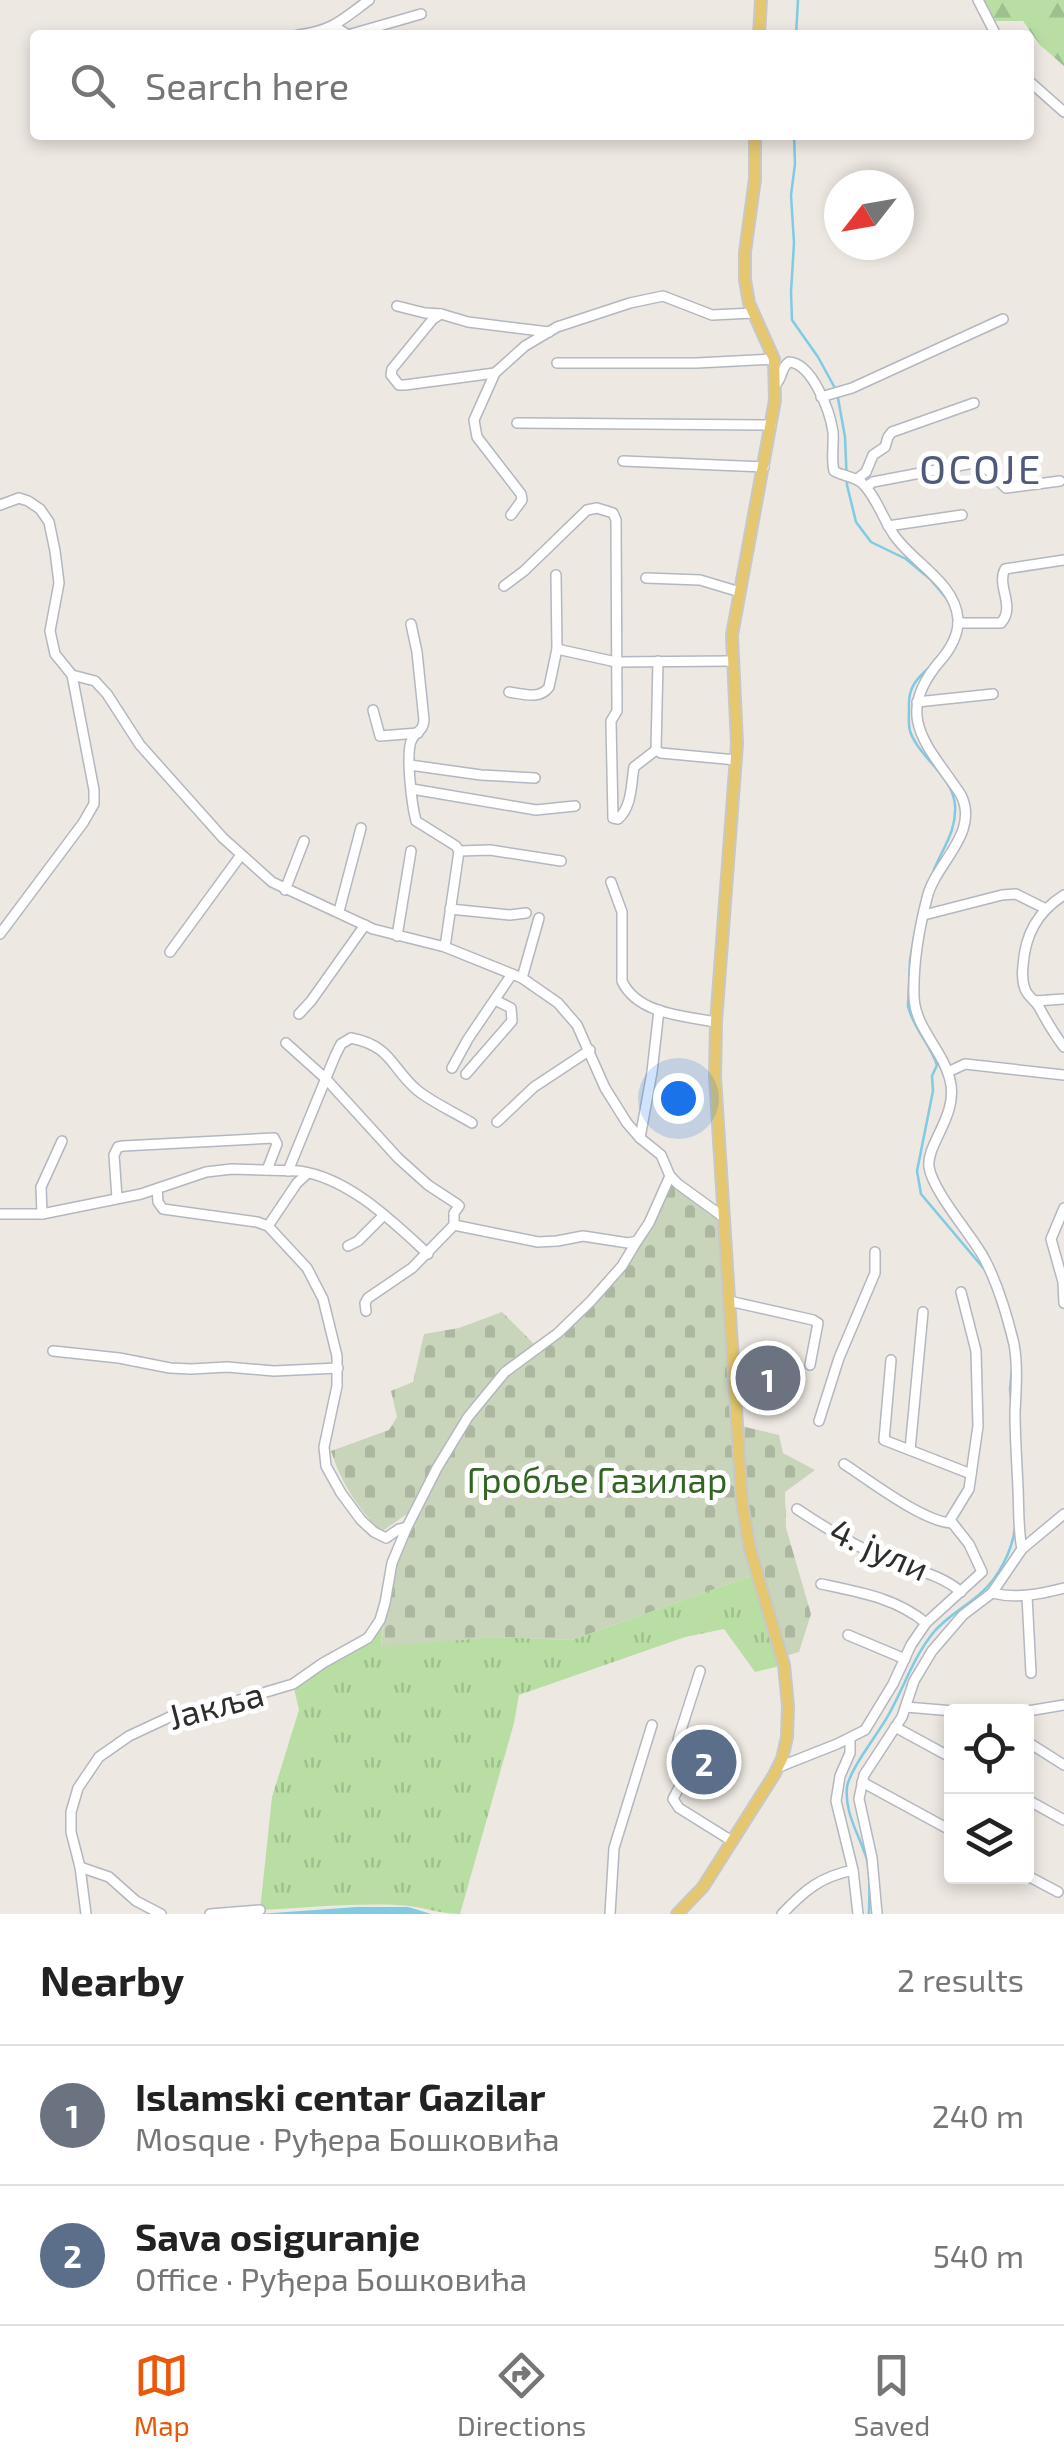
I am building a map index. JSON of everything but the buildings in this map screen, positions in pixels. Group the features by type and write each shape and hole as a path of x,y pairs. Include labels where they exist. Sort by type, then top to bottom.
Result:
{"main road":[{"path":"759,30 761,0"},
{"path":"677,1914 703,1887 779,1766 787,1738 787,1690 779,1646 744,1521 716,1078 716,1022 736,760 732,635 775,386 774,359 753,313 745,260 755,179 755,140"}],"street":[{"path":"325,30 369,0"},
{"path":"978,0 993,30"},
{"path":"365,30 421,14"},
{"path":"334,26 340,30"},
{"path":"1034,86 1064,112"},
{"path":"511,515 522,500 521,494 477,437 474,420 495,373 525,346 557,326 663,296 706,314 753,313"},
{"path":"397,306 468,322 549,332"},
{"path":"441,314 433,318 392,370 394,381 405,385 495,373"},
{"path":"832,394 1003,319"},
{"path":"558,363 774,359"},
{"path":"775,386 786,364 793,362 832,394 832,464 837,474 873,482 973,463 986,468 1006,488 1060,481"},
{"path":"859,481 874,455 886,447 892,432 974,402"},
{"path":"516,423 771,425"},
{"path":"623,461 764,467"},
{"path":"859,481 906,550 947,591 958,623 952,644 927,676 917,702 920,730 962,795 966,808 959,840 933,882 924,915 916,963 916,1006 952,1088 950,1106 929,1168 986,1261 1016,1358 1016,1464 1022,1549"},
{"path":"0,505 19,498 28,501 40,509 48,522 59,583 50,632 56,654 72,675 94,790 94,804 83,822 0,934"},
{"path":"504,586 587,510 597,508 613,513 617,711 611,721 613,818 623,816 628,804 634,767 656,750"},
{"path":"888,526 962,515"},
{"path":"958,623 994,624 1005,619 1005,569 1064,560"},
{"path":"509,692 538,696 546,692 557,649 556,574"},
{"path":"646,578 700,580 740,592"},
{"path":"411,624 424,720 423,729 412,740 409,750 413,811 416,820 459,851 445,947"},
{"path":"557,649 616,662 732,661"},
{"path":"656,750 658,661"},
{"path":"72,675 95,682 107,694 140,746 272,882 365,925 445,947 517,976 548,995 578,1024 610,1097 640,1138 661,1155 670,1176 722,1216"},
{"path":"917,702 992,694"},
{"path":"373,710 380,736 418,733"},
{"path":"656,750 736,760"},
{"path":"410,765 536,778"},
{"path":"412,789 536,810 575,806"},
{"path":"339,911 361,828"},
{"path":"285,890 304,842"},
{"path":"459,851 490,850 561,862"},
{"path":"397,936 411,851"},
{"path":"170,952 241,854"},
{"path":"611,882 622,912 622,984 638,1000 659,1010 716,1022"},
{"path":"924,915 1002,894 1016,894 1046,908"},
{"path":"1064,895 1046,908 1034,924 1024,947 1022,980 1026,993 1064,1047"},
{"path":"450,909 526,913"},
{"path":"452,1068 495,1000 517,976 539,918"},
{"path":"298,1014 365,925"},
{"path":"1035,1001 1064,999"},
{"path":"466,1074 512,1021 511,1008 495,1000"},
{"path":"640,1138 659,1010"},
{"path":"288,1171 341,1044 351,1038 373,1044 420,1092 472,1123"},
{"path":"286,1043 326,1079 398,1158 459,1206 454,1213 454,1225 407,1272 368,1298 366,1311"},
{"path":"498,1122 534,1087 590,1050"},
{"path":"948,1072 965,1064 1064,1075"},
{"path":"117,1198 114,1155 122,1146 274,1138 277,1144 267,1170"},
{"path":"42,1214 40,1187 62,1141"},
{"path":"0,1214 42,1214 157,1189 206,1172 308,1172 344,1188 384,1215 428,1254"},
{"path":"268,1226 308,1172"},
{"name":"Јакља","path":"86,1914 71,1832 72,1803 99,1757 174,1715 288,1686 372,1634 386,1603 392,1564 444,1455 490,1388 514,1364 572,1321 610,1280 650,1223 670,1176"},
{"path":"157,1189 158,1202 164,1209 268,1226 307,1268 323,1298 338,1368 324,1447 328,1470 350,1506 374,1532 386,1538 408,1527"},
{"path":"1064,1208 1051,1239 1063,1282 1064,1303"},
{"path":"348,1246 384,1215"},
{"path":"454,1225 538,1242 583,1236 638,1241"},
{"path":"819,1421 835,1367 875,1273 875,1252"},
{"name":"4. јули","path":"951,1523 951,1515 969,1489 978,1426 978,1370 961,1292"},
{"path":"729,1301 818,1323 810,1365"},
{"path":"910,1450 923,1312"},
{"path":"53,1351 170,1368 338,1368"},
{"path":"891,1360 883,1437 887,1442 971,1474"},
{"name":"4. јули","path":"844,1464 914,1508 951,1523 964,1535 982,1572 926,1623 867,1731 850,1739"},
{"name":"4. јули","path":"797,1509 849,1542 946,1581 961,1592"},
{"path":"877,1914 870,1849 859,1799 862,1782 906,1707 917,1674 932,1651 963,1615 992,1593 1022,1549 1064,1514"},
{"name":"4. јули","path":"821,1584 877,1596 913,1612 926,1623"},
{"path":"992,1593 1027,1596 1064,1588"},
{"path":"1027,1596 1031,1673"},
{"path":"848,1635 904,1659"},
{"path":"700,1671 676,1751 690,1766 674,1799 678,1808 732,1841"},
{"path":"1034,1710 1064,1705"},
{"path":"906,1707 944,1710"},
{"path":"610,1914 614,1848 652,1725"},
{"path":"895,1727 944,1754"},
{"path":"779,1766 850,1739 850,1753 840,1776 836,1802 853,1870 858,1914"},
{"path":"1034,1746 1064,1765"},
{"path":"1051,1758 1064,1755"},
{"path":"862,1782 944,1827"},
{"path":"1034,1803 1064,1820"},
{"path":"80,1868 109,1878 136,1901 162,1914"},
{"path":"782,1914 820,1881 853,1870"},
{"path":"1034,1879 1058,1892"},
{"path":"210,1914 260,1910"}],"green space":[{"path":"978,0 1064,0 1064,66 1040,45 1034,30 1023,21 989,21"},
{"name":"Гробље Газилар","path":"670,1176 722,1216 737,1425 779,1435 783,1453 815,1470 785,1492 786,1528 811,1614 799,1652 782,1657 756,1574 572,1640 494,1637 381,1647 389,1577 434,1469 407,1514 381,1532 351,1494 331,1451 389,1430 397,1417 391,1391 413,1382 424,1334 459,1328 502,1312 538,1348 622,1266"},
{"path":"756,1574 784,1665 755,1672 724,1629 685,1637 519,1695 460,1914 405,1905 260,1910 272,1797 299,1710 293,1684 368,1638 385,1603 381,1646 494,1637 572,1640"}],"water":[{"path":"408,1907 431,1914 259,1914"}],"waterway":[{"path":"796,30 798,0"},
{"path":"794,140 792,320 836,390"},
{"path":"838,398 847,485 856,522 871,542 906,559 947,599"},
{"path":"941,653 950,639"},
{"path":"930,667 912,689 909,728 914,741 948,785 955,805 951,832 933,872"},
{"path":"915,932 908,1006 937,1065 917,1171 921,1194 985,1270"},
{"path":"999,1305 1010,1346"},
{"path":"1011,1400 1012,1368"},
{"path":"869,1914 868,1867 848,1806 849,1779 926,1643 993,1580 1007,1555 1015,1528"}],"place":[{"name":"Islamski centar Gazilar","path":"768,1378"},
{"name":"Sava osiguranje","path":"704,1762"}],"district":[{"name":"ОСОЈЕ","path":"981,470"}]}
